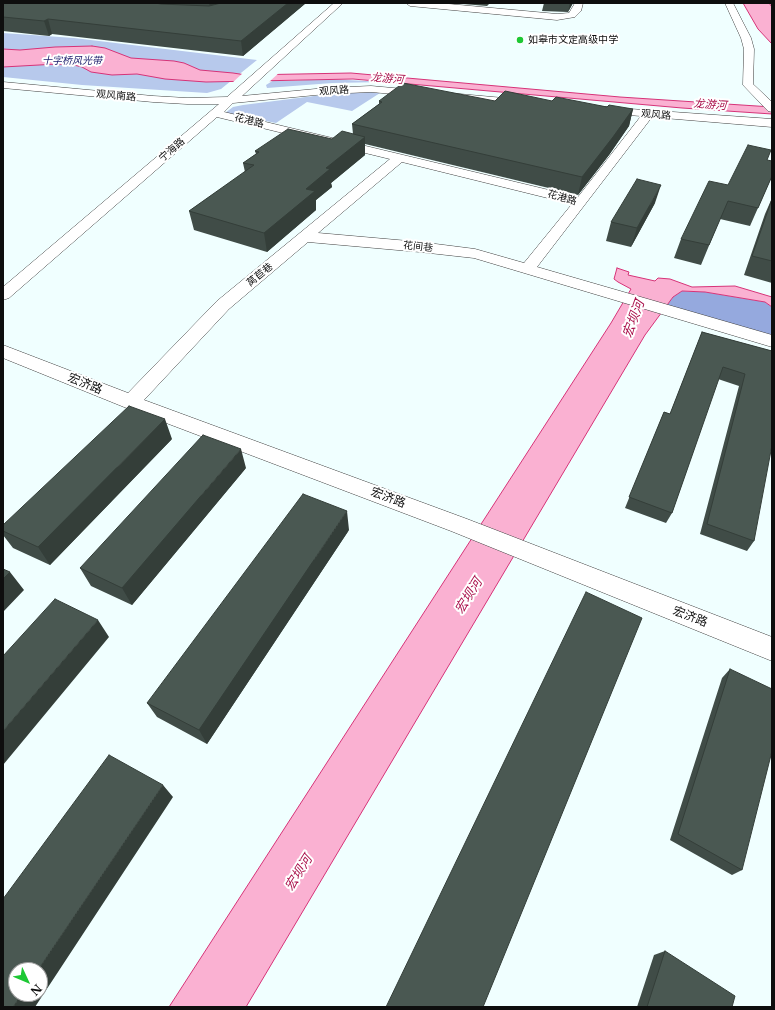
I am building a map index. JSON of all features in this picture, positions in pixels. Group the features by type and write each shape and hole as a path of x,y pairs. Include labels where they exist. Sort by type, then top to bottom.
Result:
{"street":[{"name":"宁海路","path":"3,295 230,100 339,3"},
{"path":"410,3 557,17 572,15 576,11 579,3"},
{"path":"729,3 750,49 748,85 772,109"},
{"name":"观风南路","path":"3,85 153,99 201,101 230,100"},
{"name":"观风路","path":"230,100 326,90 371,89 540,104"},
{"name":"观风路","path":"594,109 648,115 772,123"},
{"name":"花港路","path":"215,113 581,202 527,269"},
{"path":"581,202 648,115"},
{"name":"莴苣巷","path":"131,402 223,305 399,158"},
{"name":"花间巷","path":"307,236 475,254 527,269"},
{"path":"527,269 772,341"},
{"name":"宏济路","path":"3,351 131,402 459,525 772,649"}],"green space":[{"name":"十字桥风光带","path":"3,33 74,38 257,60 221,89 207,93 82,85 3,77"},
{"path":"328,79 384,82 332,83 267,88 266,85 274,80 287,81"},
{"path":"367,92 380,93 352,111 307,102 276,123 225,113 233,107 243,105 314,96"}],"shaded area":[{"path":"682,291 705,292 765,302 772,307 772,336 667,305 673,297"}],"water":[{"path":"743,3 769,3 772,7 772,44 758,29"},
{"name":"龙游河","path":"92,46 105,48 131,58 174,61 184,63 200,70 246,75 351,73 620,97 772,107 772,114 682,108 353,79 206,82 165,79 137,74 112,75 91,72 74,65 57,64 3,67 3,49 20,50"},
{"name":"宏坝河","path":"617,268 629,272 628,275 655,281 658,278 670,279 692,287 735,286 772,297 772,307 765,302 705,292 682,291 673,297 645,335 246,1007 169,1007 611,323 631,289 614,279"}],"pier":[{"path":"244,72 280,72 269,82 232,83"}],"building":[{"path":"3,3 155,3 209,6 221,3 288,3 241,41 48,19 44,21 3,17"},
{"path":"403,83 495,101 505,91 552,101 556,97 607,107 609,105 633,109 582,177 352,124 382,102 379,101"},
{"path":"288,129 332,139 342,131 365,137 326,168 330,169 306,189 315,191 264,233 189,211 254,165 243,163 259,152 255,151"},
{"path":"748,145 771,150 767,160 772,161 772,176 758,208 728,201 709,245 681,239 709,181 728,185"},
{"path":"637,179 661,185 637,228 611,222"},
{"path":"772,199 772,261 752,256"},
{"path":"702,332 772,351 772,445 754,541 707,524 745,374 723,367 672,513 629,497 664,412 670,414"},
{"path":"129,406 165,419 38,547 3,531 3,525"},
{"path":"203,435 241,449 122,588 80,568"},
{"path":"303,494 347,511 199,730 147,703"},
{"path":"3,569 10,572 3,579"},
{"path":"586,592 642,618 483,1007 386,1007"},
{"path":"55,599 98,620 3,731 3,656"},
{"path":"730,669 772,689 772,751 742,870 678,834"},
{"path":"109,755 163,785 43,962 8,962 8,1002 16,1002 13,1007 3,1007 3,899"},
{"path":"665,951 735,996 732,1007 647,1007"}],"place":[{"name":"如皋市文定高级中学","path":"520,40"}]}
